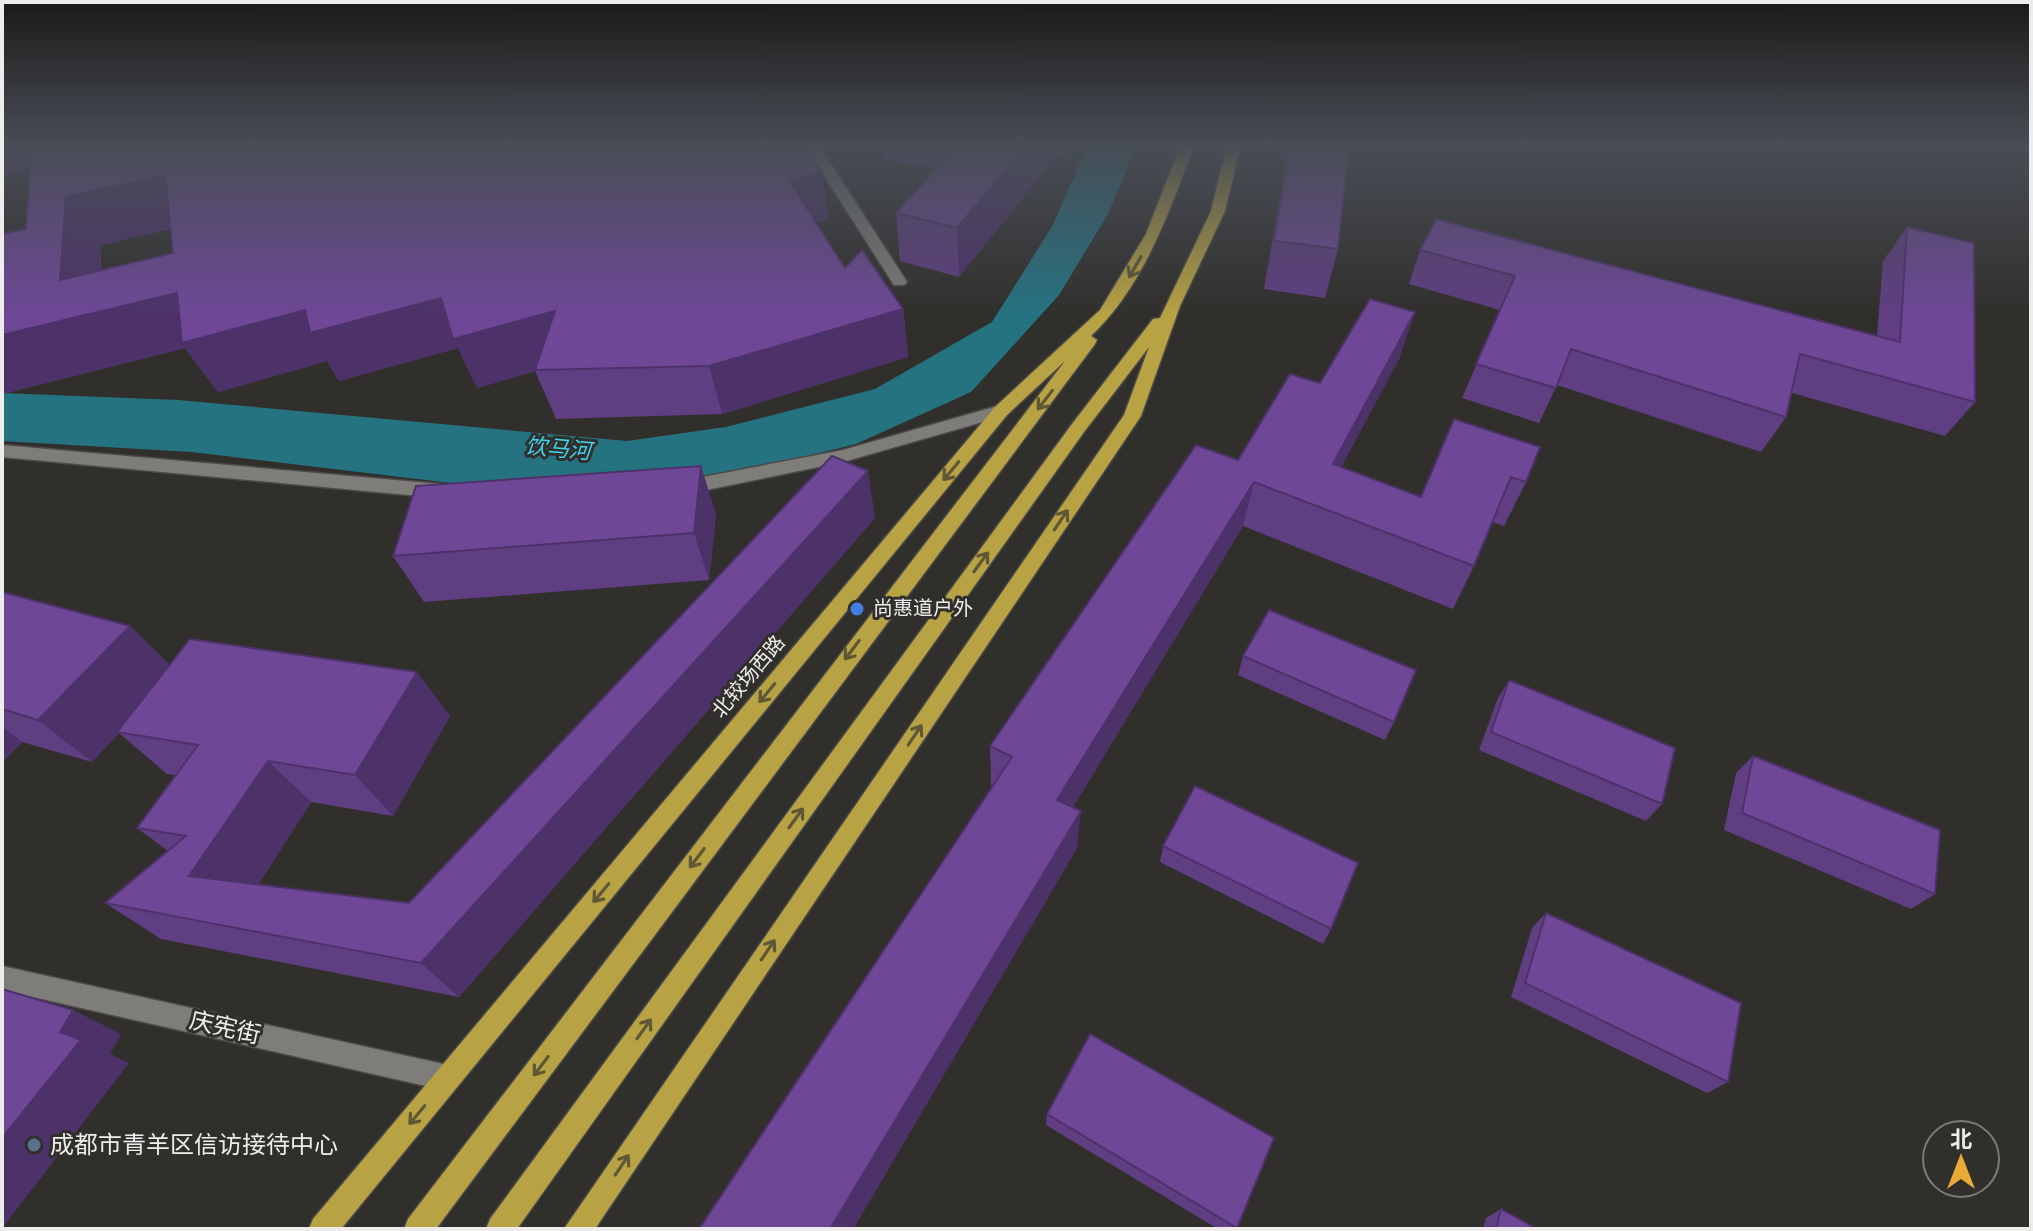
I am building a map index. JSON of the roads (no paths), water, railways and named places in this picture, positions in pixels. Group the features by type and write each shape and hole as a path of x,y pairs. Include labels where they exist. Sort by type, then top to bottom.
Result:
{"main road":[{"name":"北较场西路","path":"323,1229 1001,411 1106,313 1153,234 1166,201"},
{"path":"578,1229 1132,416 1172,306 1220,201"},
{"path":"500,1229 1078,428 1172,306"},
{"path":"418,1229 952,517 1072,366 1106,313"}],"street":[{"path":"848,201 899,282"},
{"path":"666,491 726,482 908,441 1001,411"},
{"path":"2,451 465,493"},
{"name":"庆宪街","path":"2,978 448,1078"}],"water":[{"name":"饮马河","path":"1063,201 1113,201 1059,295 971,392 856,444 692,484 561,496 192,452 2,441 2,393 178,400 627,441 726,427 875,389 992,322 1053,225"}],"place":[{"name":"尚惠道户外","path":"857,609"},
{"name":"成都市青羊区信访接待中心","path":"34,1145"}]}
